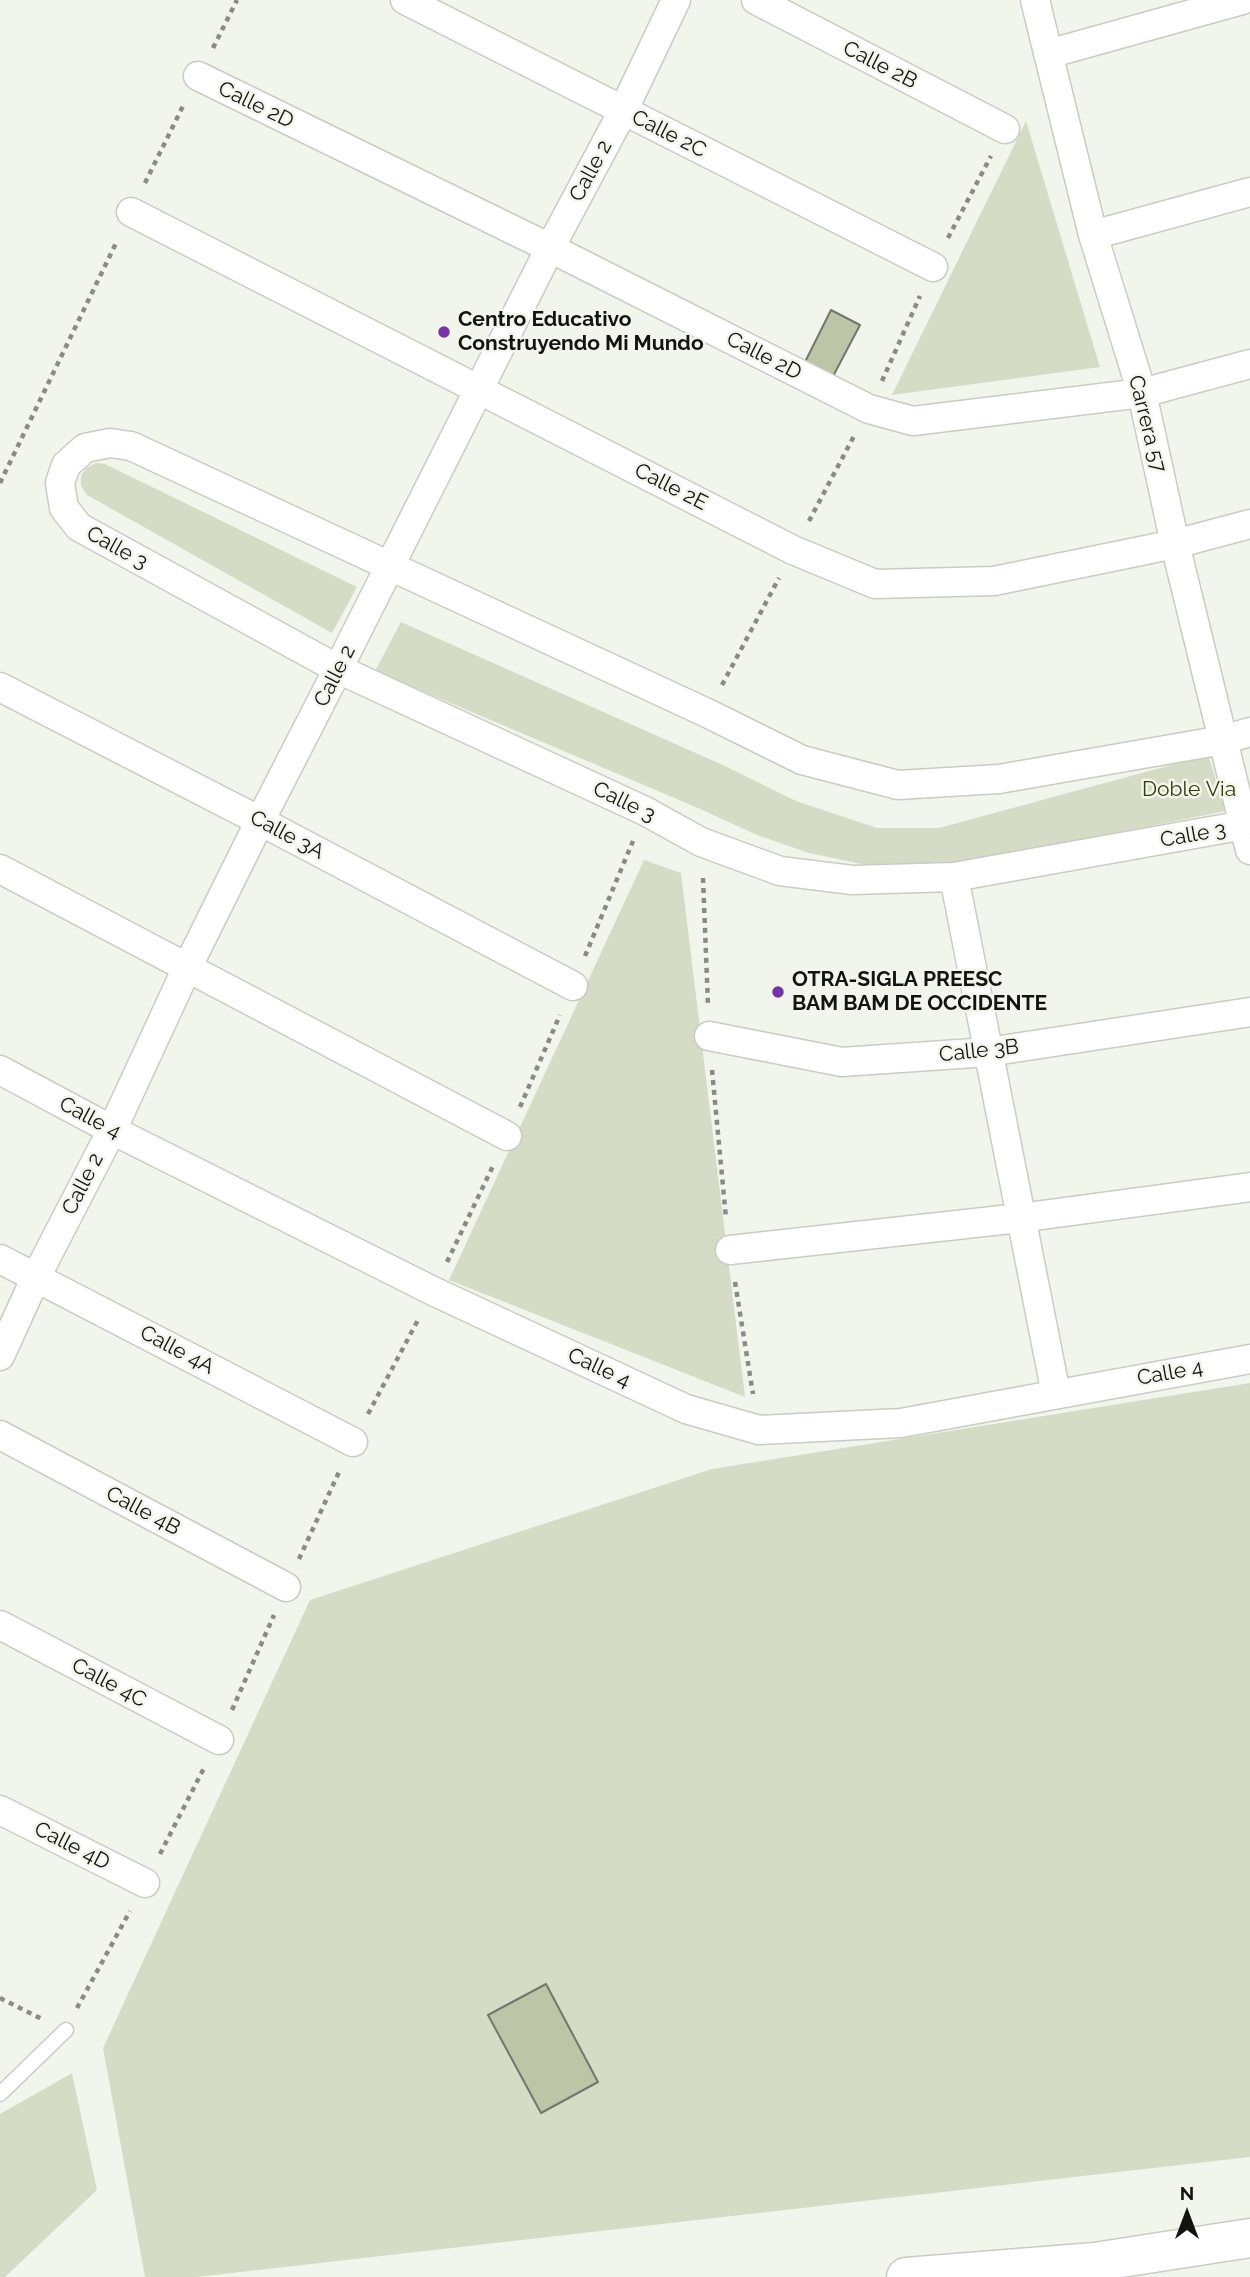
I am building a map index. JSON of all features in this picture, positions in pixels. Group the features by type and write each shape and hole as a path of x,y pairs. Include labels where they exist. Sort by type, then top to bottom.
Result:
{"main road":[{"path":"906,2277 1096,2269 1250,2238"}],"street":[{"name":"Calle 2C","path":"405,0 933,267"},
{"name":"Calle 2","path":"0,1356 36,1276 112,1130 187,968 260,821 478,388 623,111 676,0"},
{"name":"Calle 2B","path":"756,0 1005,129"},
{"name":"Carrera 57","path":"1035,0 1093,236 1142,393 1175,544 1248,834"},
{"path":"1048,54 1242,0"},
{"name":"Calle 2D","path":"198,76 550,248 869,409 914,421 1142,393 1250,364"},
{"path":"1093,236 1250,192"},
{"name":"Calle 2E","path":"131,212 793,550 875,584 994,581 1175,544 1250,524"},
{"name":"Calle 3","path":"1248,834 954,877 852,880 780,871 701,842 645,811 338,669 79,527 64,508 60,483 66,465 85,448 110,443 131,446 708,713 802,760 898,785 999,779 1223,740 1250,732"},
{"name":"Calle 3A","path":"0,687 573,986"},
{"path":"0,869 507,1136"},
{"path":"954,877 1056,1394"},
{"name":"Calle 3B","path":"709,1036 842,1062 988,1052 1250,1013"},
{"name":"Calle 4","path":"0,1070 112,1130 433,1291 686,1409 759,1430 901,1423 1250,1359"},
{"path":"730,1250 1020,1218 1250,1187"},
{"name":"Calle 4A","path":"0,1259 352,1442"},
{"name":"Calle 4B","path":"0,1435 286,1587"},
{"name":"Calle 4C","path":"0,1625 219,1740"},
{"name":"Calle 4D","path":"0,1810 145,1883"}],"lane":[{"path":"0,2094 66,2030"}],"path":[{"path":"701,842 709,1036 730,1250 759,1430"},
{"path":"0,1998 66,2030"}],"green space":[{"path":"1026,121 1100,367 892,395"},
{"path":"96,463 105,464 357,587 332,633 87,495 81,486 81,476 86,468"},
{"name":"Doble Via","path":"401,622 725,766 796,801 877,828 939,828 1208,755 1226,811 958,864 871,866 809,853 757,835 375,671"},
{"path":"644,860 681,873 745,1397 449,1280"},
{"path":"1250,1383 1250,2157 197,2277 145,2277 103,2048 310,1600 712,1469"},
{"path":"72,2073 97,2190 5,2277 0,2277 0,2114"}],"building":[{"path":"831,310 860,325 830,382 802,368"},
{"path":"546,1984 598,2082 541,2113 488,2015"}],"place":[{"name":"Centro Educativo Construyendo Mi Mundo","path":"444,332"},
{"name":"OTRA-SIGLA PREESC BAM BAM DE OCCIDENTE","path":"778,992"}]}
